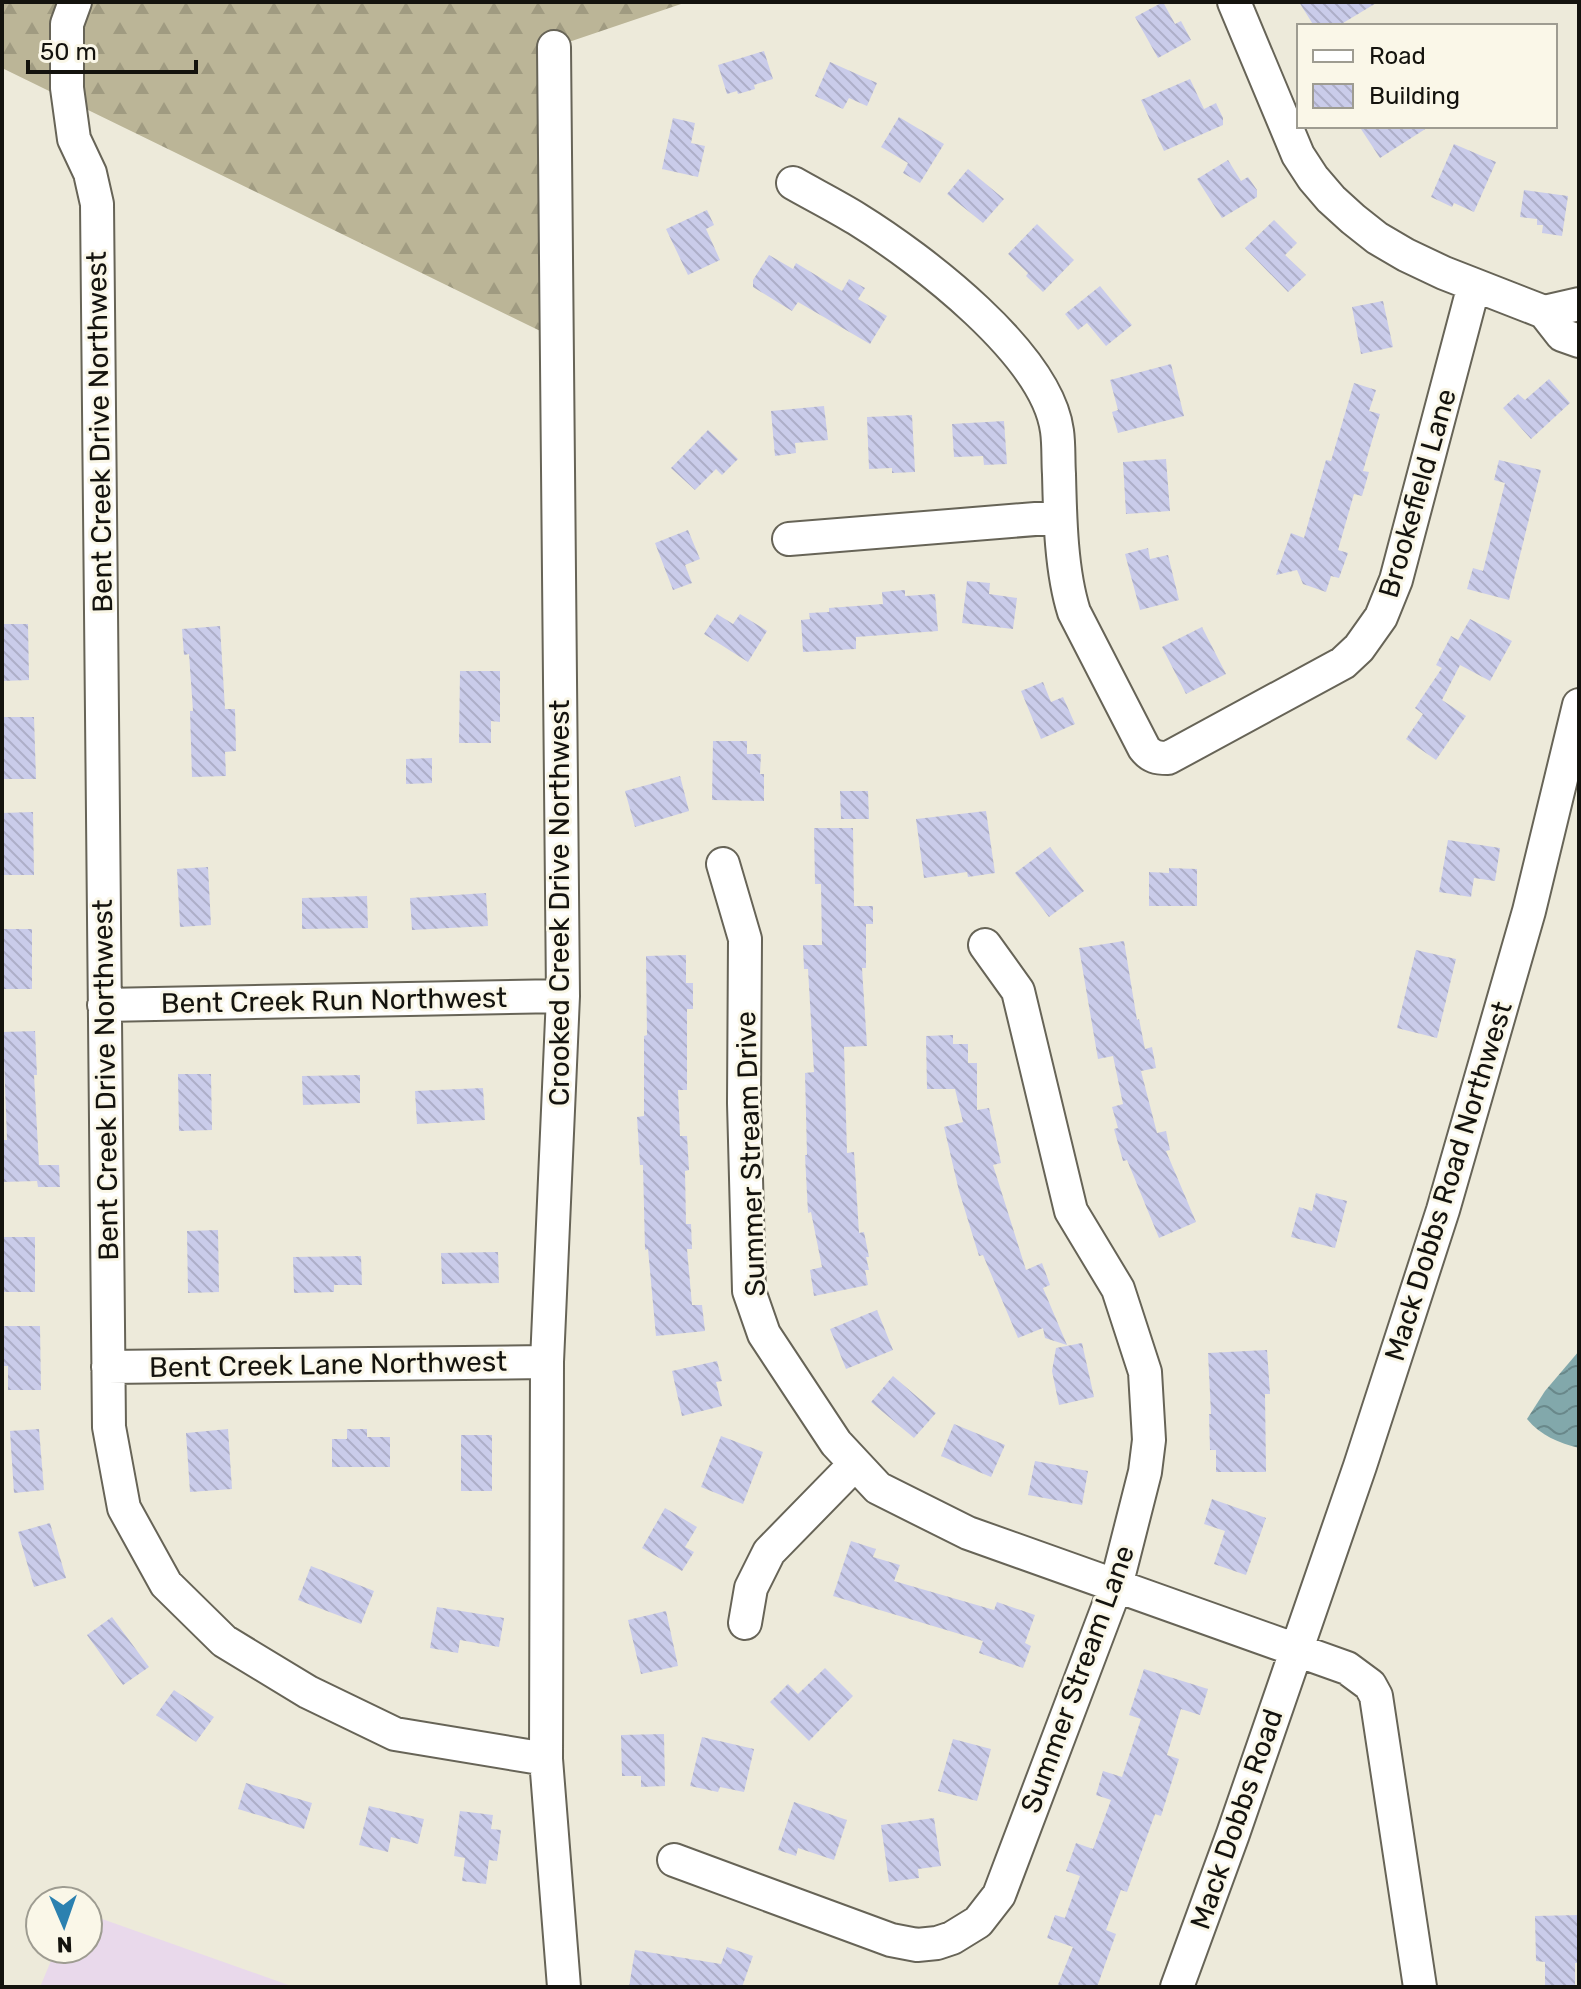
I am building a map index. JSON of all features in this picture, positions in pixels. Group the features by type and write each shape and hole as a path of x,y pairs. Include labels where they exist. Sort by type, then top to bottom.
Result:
{"street":[{"name":"Bent Creek Drive Northwest","path":"75,2 67,24 67,88 74,139 90,173 97,204 109,1427 124,1508 166,1584 224,1641 308,1692 395,1734 546,1759"},
{"path":"1234,2 1298,155 1313,178 1353,219 1406,255 1544,312 1562,335 1579,341"},
{"name":"Crooked Creek Drive Northwest","path":"554,47 563,996 547,1362 546,1759 564,1987"},
{"path":"789,539 1060,517 1057,430 1048,402 1029,368 978,312 920,264 857,219 793,183"},
{"name":"Brookefield Lane","path":"1060,517 1069,597 1074,612 1149,754 1168,758 1343,663 1373,629 1396,580 1474,285"},
{"path":"1544,312 1579,304"},
{"name":"Mack Dobbs Road Northwest","path":"1295,1650 1360,1466 1448,1195 1529,911 1579,705"},
{"name":"Summer Stream Drive","path":"723,864 745,939 744,1103 749,1291 764,1334 836,1443 878,1488 968,1533 1347,1668 1370,1685 1376,1696 1420,1987"},
{"name":"Summer Stream Lane","path":"674,1860 891,1940 917,1945 937,1943 978,1922 999,1895 1116,1586 1145,1472 1149,1440 1145,1372 1118,1289 1071,1211 1018,991 985,945"},
{"name":"Bent Creek Run Northwest","path":"104,1005 563,996"},
{"name":"Bent Creek Lane Northwest","path":"108,1367 547,1362"},
{"path":"745,1623 751,1588 769,1552 855,1464"},
{"name":"Mack Dobbs Road","path":"1177,1987 1295,1650"}],"shaded area":[{"path":"104,1920 294,1987 40,1987 49,1965 104,1965"}],"green space":[{"path":"2,2 687,2 554,47 567,344 2,68"}],"water":[{"path":"1579,1351 1579,1448 1551,1438 1527,1419 1545,1391"}],"building":[{"path":"1163,2 1175,24 1181,21 1191,40 1158,58 1135,17"},
{"path":"1299,2 1378,2 1341,24 1313,24"},
{"path":"764,51 773,79 754,85 755,89 727,94 718,65"},
{"path":"830,62 877,83 867,106 849,98 843,109 815,96"},
{"path":"1190,79 1204,109 1216,103 1223,125 1164,151 1141,100"},
{"path":"899,117 944,144 920,183 903,173 908,163 881,147"},
{"path":"673,118 695,123 691,143 705,146 698,177 662,169"},
{"path":"1360,128 1427,128 1380,158"},
{"path":"1454,144 1496,162 1474,212 1454,203 1452,207 1431,197"},
{"path":"1228,160 1241,181 1248,177 1257,190 1257,197 1222,218 1197,179"},
{"path":"968,169 1004,199 983,223 947,194"},
{"path":"1524,190 1568,196 1562,236 1542,233 1543,225 1537,225 1537,219 1520,217"},
{"path":"707,210 714,225 706,229 720,260 688,275 666,229"},
{"path":"1274,220 1297,243 1285,255 1306,275 1288,292 1245,248"},
{"path":"1037,224 1074,260 1043,292 1008,254"},
{"path":"769,255 793,269 796,263 842,291 849,279 865,288 858,299 887,316 870,344 798,302 792,311 753,287 753,280"},
{"path":"1100,286 1132,325 1106,346 1087,323 1078,330 1065,314"},
{"path":"1383,301 1393,347 1361,354 1352,307"},
{"path":"1171,364 1184,416 1118,433 1112,412 1118,410 1110,380"},
{"path":"1549,379 1570,403 1531,439 1503,408 1518,394 1525,400"},
{"path":"1354,383 1376,390 1369,411 1380,414 1363,471 1369,472 1362,496 1354,494 1338,550 1348,553 1339,578 1331,576 1326,592 1303,584 1297,570 1276,575 1291,533 1304,538 1326,460 1331,461"},
{"path":"824,406 828,440 795,443 796,453 775,456 771,411"},
{"path":"912,415 915,472 892,473 892,468 869,469 867,417"},
{"path":"1004,421 1007,464 984,465 983,456 954,457 952,424"},
{"path":"708,430 738,459 722,475 716,469 695,490 671,468"},
{"path":"1166,459 1170,511 1126,514 1123,462"},
{"path":"1499,460 1541,470 1509,600 1467,589 1473,568 1483,571 1505,483 1494,480"},
{"path":"688,530 700,559 685,565 692,583 673,590 655,543"},
{"path":"1148,548 1150,559 1168,555 1179,600 1140,610 1125,554"},
{"path":"967,581 990,583 989,594 1017,598 1013,629 962,623"},
{"path":"905,590 905,596 935,594 938,631 856,637 856,649 803,652 801,620 810,619 809,613 829,612 829,608 883,604 882,592"},
{"path":"717,614 733,624 740,614 767,631 748,662 704,634"},
{"path":"1470,619 1512,641 1490,681 1460,665 1442,700 1466,716 1436,760 1406,739 1423,714 1415,708 1442,668 1436,665 1451,636 1458,640"},
{"path":"2,624 28,624 29,680 2,681"},
{"path":"220,626 225,709 235,709 236,751 225,752 226,776 192,777 190,711 193,711 189,654 184,655 182,629"},
{"path":"1202,627 1226,674 1186,694 1162,647"},
{"path":"460,671 500,671 500,722 491,721 491,743 459,743"},
{"path":"1043,682 1051,702 1063,697 1075,724 1041,739 1021,691"},
{"path":"2,717 34,717 36,779 2,779"},
{"path":"713,741 747,741 747,754 761,754 764,801 712,800"},
{"path":"432,758 432,783 406,784 406,759"},
{"path":"680,776 689,811 635,827 625,791"},
{"path":"840,791 868,791 869,819 841,819"},
{"path":"986,811 995,873 968,877 967,872 924,878 916,819"},
{"path":"33,812 34,875 2,875 2,813"},
{"path":"814,828 853,828 854,906 873,906 873,924 866,924 866,968 862,968 867,1046 844,1047 847,1153 854,1152 859,1233 864,1232 869,1257 866,1257 869,1270 865,1270 868,1285 814,1296 810,1270 822,1267 811,1212 808,1213 805,1073 814,1072 808,969 804,969 803,945 822,945 821,884 815,884"},
{"path":"1448,840 1500,848 1495,881 1474,878 1471,897 1439,892"},
{"path":"1050,847 1084,891 1049,917 1015,873"},
{"path":"208,867 211,925 180,927 177,869"},
{"path":"1169,868 1197,869 1197,906 1149,906 1149,872 1169,873"},
{"path":"486,893 488,926 412,930 410,898"},
{"path":"367,896 368,928 302,929 302,898"},
{"path":"2,929 32,929 32,989 2,989"},
{"path":"1124,941 1137,1020 1145,1049 1152,1047 1156,1068 1141,1071 1157,1133 1166,1131 1170,1150 1166,1151 1196,1222 1159,1238 1127,1160 1123,1161 1114,1129 1118,1128 1112,1107 1123,1104 1113,1056 1098,1059 1079,948"},
{"path":"1416,950 1456,959 1437,1038 1397,1028"},
{"path":"686,955 686,983 693,983 693,1009 687,1009 687,1090 678,1090 680,1136 687,1136 686,1224 691,1224 692,1249 687,1249 692,1305 702,1305 705,1331 656,1336 648,1249 645,1250 643,1165 640,1165 637,1117 644,1116 646,956"},
{"path":"35,1031 39,1165 59,1165 60,1187 38,1187 37,1181 2,1182 2,1140 7,1140 3,1032"},
{"path":"953,1035 953,1044 968,1044 968,1063 977,1063 977,1110 989,1108 1001,1163 993,1165 1026,1270 1042,1263 1050,1285 1043,1288 1067,1345 1045,1338 1043,1328 1018,1338 983,1255 979,1256 944,1127 963,1122 955,1089 927,1089 926,1036"},
{"path":"178,1074 211,1074 212,1130 179,1131"},
{"path":"360,1075 360,1103 303,1105 302,1076"},
{"path":"483,1088 485,1120 417,1124 415,1091"},
{"path":"1316,1193 1347,1201 1335,1248 1291,1237 1299,1207 1312,1211"},
{"path":"218,1230 219,1292 188,1293 187,1231"},
{"path":"2,1237 35,1237 35,1292 2,1292"},
{"path":"498,1252 499,1283 442,1284 441,1253"},
{"path":"361,1256 362,1285 334,1285 334,1292 294,1293 293,1257"},
{"path":"877,1310 893,1350 846,1369 830,1329"},
{"path":"2,1326 40,1326 41,1390 8,1390 8,1366 2,1366"},
{"path":"1082,1343 1094,1397 1059,1405 1052,1371 1056,1348"},
{"path":"1267,1350 1270,1394 1265,1394 1266,1472 1216,1472 1216,1450 1210,1450 1208,1353"},
{"path":"717,1361 722,1381 716,1382 722,1406 682,1416 672,1371"},
{"path":"893,1376 936,1413 914,1438 871,1402"},
{"path":"954,1424 1005,1445 991,1477 941,1456"},
{"path":"39,1429 44,1490 14,1493 10,1431"},
{"path":"228,1429 232,1489 190,1492 186,1433"},
{"path":"347,1429 367,1429 367,1437 390,1437 390,1467 332,1467 332,1439 347,1439"},
{"path":"461,1435 492,1435 492,1491 461,1491"},
{"path":"721,1436 763,1452 743,1504 701,1487"},
{"path":"1035,1461 1088,1471 1082,1505 1028,1495"},
{"path":"1212,1499 1266,1518 1246,1575 1214,1564 1225,1531 1204,1524"},
{"path":"665,1508 697,1527 685,1547 694,1552 682,1571 642,1548"},
{"path":"50,1523 66,1578 34,1587 18,1532"},
{"path":"851,1541 876,1549 873,1557 900,1565 894,1581 994,1610 997,1602 1035,1615 1025,1643 1031,1646 1023,1668 979,1653 983,1641 833,1596"},
{"path":"311,1566 374,1591 361,1624 298,1600"},
{"path":"437,1607 504,1618 499,1647 460,1640 458,1653 430,1648"},
{"path":"666,1611 678,1666 641,1674 628,1620"},
{"path":"112,1617 149,1667 123,1685 87,1635"},
{"path":"825,1668 853,1696 809,1741 770,1702 788,1684 798,1694"},
{"path":"1144,1669 1208,1689 1200,1715 1181,1709 1167,1755 1179,1759 1161,1816 1155,1814 1127,1892 1121,1890 1106,1930 1116,1934 1097,1987 1057,1987 1073,1947 1047,1938 1055,1915 1065,1918 1080,1876 1066,1871 1076,1843 1093,1849 1111,1800 1096,1795 1103,1771 1122,1777 1141,1719 1129,1715"},
{"path":"174,1690 214,1717 196,1742 156,1715"},
{"path":"664,1734 665,1786 641,1787 641,1776 622,1776 621,1735"},
{"path":"702,1737 754,1749 744,1792 720,1787 718,1792 690,1786"},
{"path":"953,1739 991,1749 977,1801 938,1791"},
{"path":"246,1783 312,1803 304,1829 238,1809"},
{"path":"794,1802 847,1820 834,1860 798,1848 796,1856 778,1850"},
{"path":"369,1806 424,1819 418,1844 391,1837 388,1852 359,1845"},
{"path":"460,1811 493,1815 491,1829 501,1830 497,1861 489,1860 486,1884 462,1881 465,1858 454,1856"},
{"path":"934,1818 941,1866 918,1869 919,1878 889,1882 881,1825"},
{"path":"1579,1915 1579,1963 1575,1963 1575,1986 1545,1987 1545,1962 1536,1961 1535,1916"},
{"path":"727,1947 753,1956 742,1987 629,1987 635,1950 721,1964"}]}
